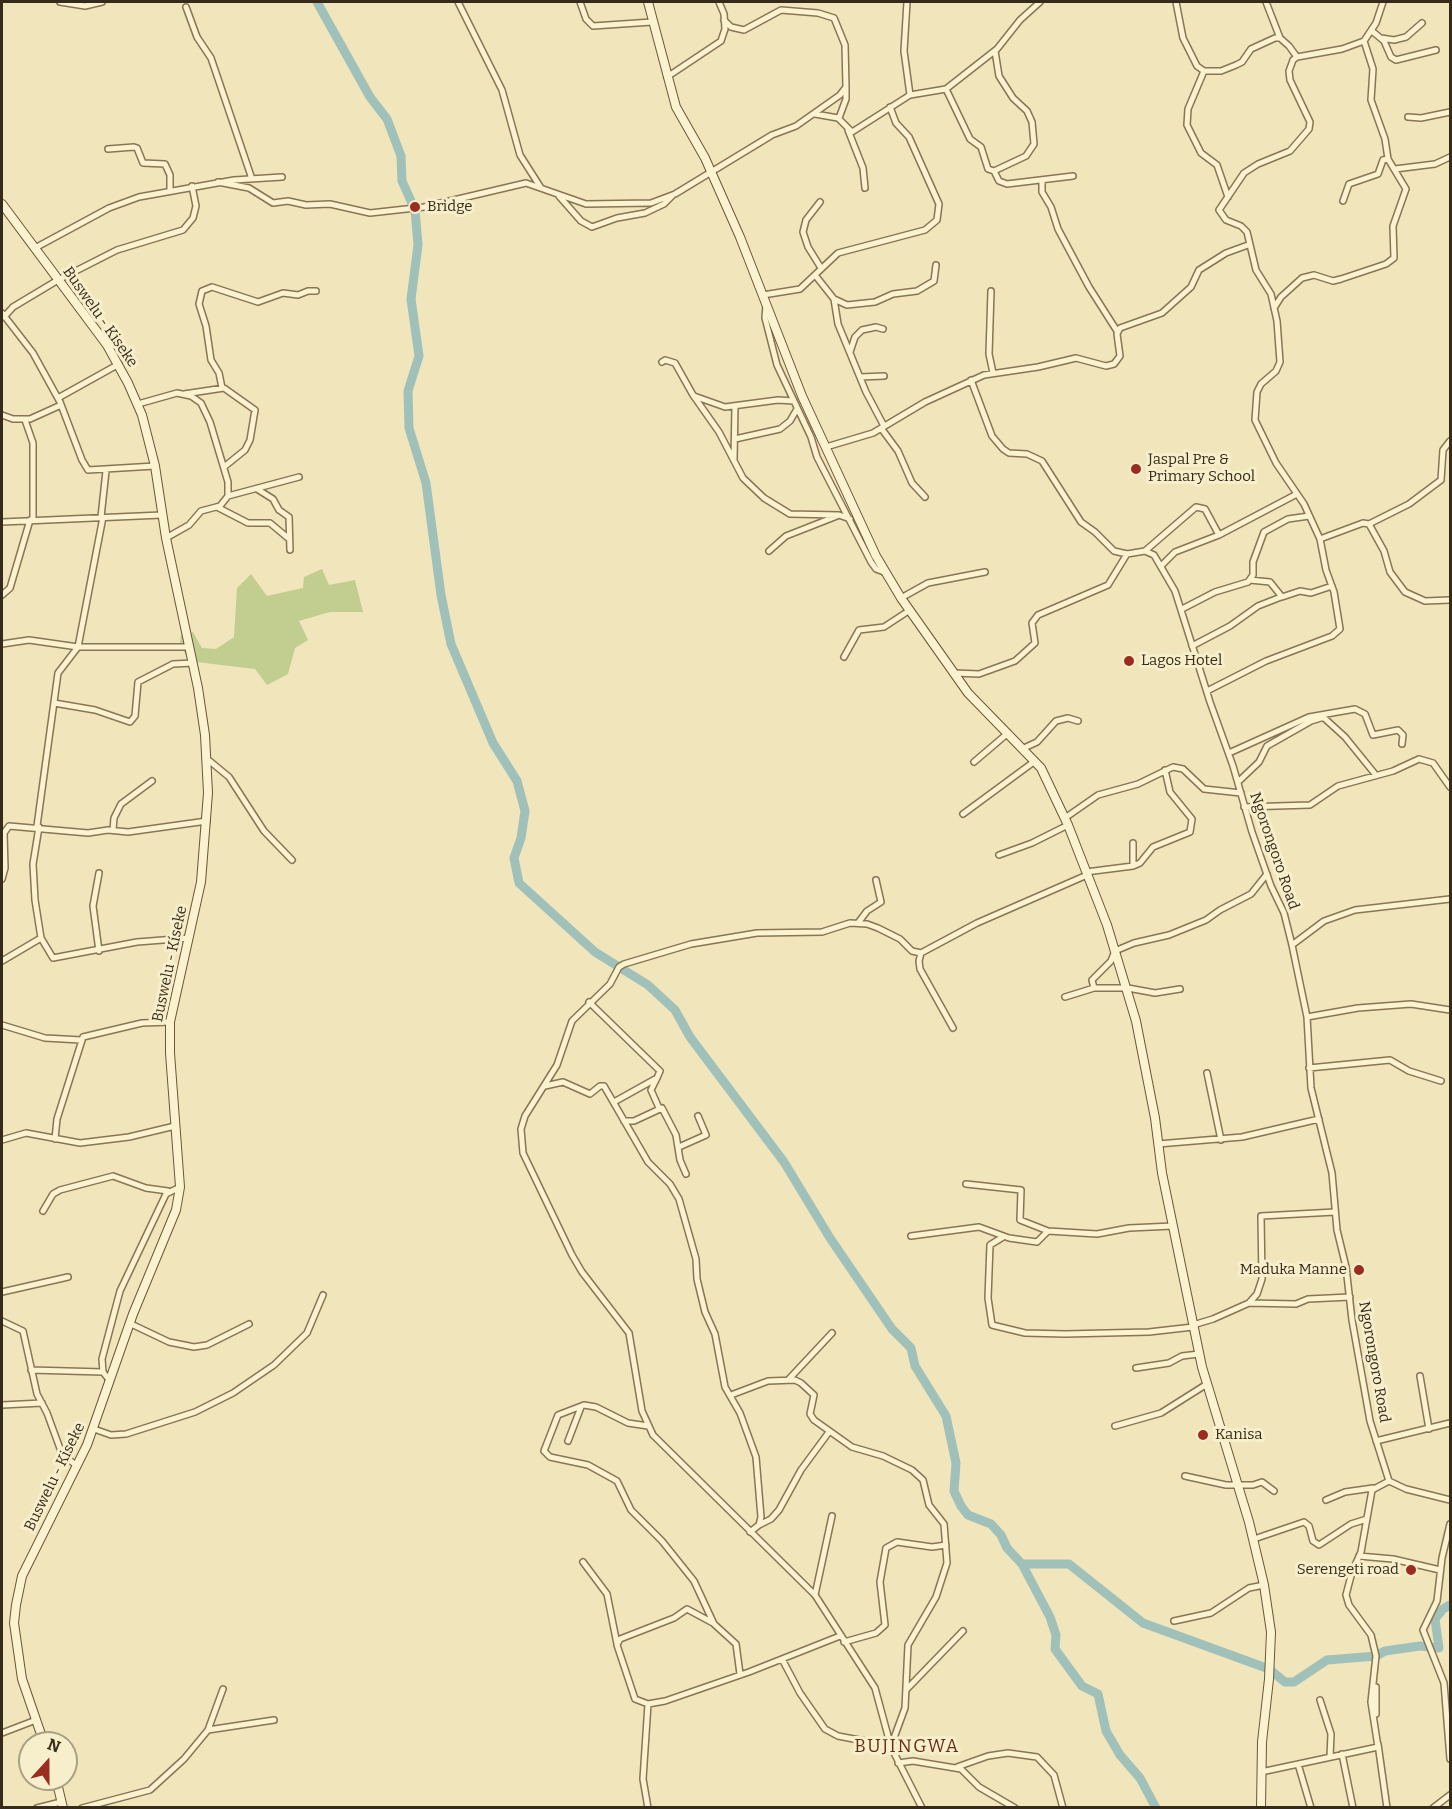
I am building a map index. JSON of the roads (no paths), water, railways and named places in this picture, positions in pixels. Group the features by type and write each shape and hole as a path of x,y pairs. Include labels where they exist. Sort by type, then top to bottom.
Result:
{"street":[{"path":"60,2 85,6 102,2"},
{"path":"458,2 502,90 520,155 541,188"},
{"path":"580,2 586,19 593,26 652,22"},
{"path":"648,2 667,77 681,118 711,173 763,295 788,363 884,572 979,706 1024,748 1051,785 1067,821 1128,988 1199,1354 1254,1539 1264,1585 1271,1632 1261,1772 1261,1808"},
{"path":"667,77 721,41 725,29 719,2"},
{"path":"907,2 904,51 910,95"},
{"path":"848,130 858,130 910,95 946,89 994,51 1020,20 1040,2"},
{"path":"1176,2 1183,38 1197,66 1204,72 1228,69 1242,62 1254,47 1280,38"},
{"path":"1266,2 1280,38 1297,57"},
{"path":"1207,691 1266,661 1339,632 1341,627 1320,539 1304,504 1295,495 1276,463 1254,415 1259,387 1276,371 1280,362 1271,294 1256,270 1244,227 1226,220 1220,214 1221,206 1244,173 1258,164 1293,149 1310,126 1290,80 1290,66 1297,57 1342,49 1364,41 1372,31 1383,2"},
{"path":"186,7 197,37 211,58 252,179"},
{"path":"724,20 731,27 744,30 781,10 818,13 834,18 845,45 846,99 839,118"},
{"path":"1381,38 1394,40 1406,37 1422,23"},
{"path":"1372,31 1381,38 1391,57 1396,60 1436,50"},
{"path":"1274,308 1296,283 1308,275 1333,280 1392,260 1393,226 1406,194 1388,159 1385,139 1370,94 1373,69 1364,41"},
{"path":"946,89 970,139 981,147 987,170 993,171 1030,153 1034,131 1027,111 1012,98 999,76 994,51"},
{"path":"1204,72 1188,109 1187,125 1201,153 1218,165 1228,197"},
{"path":"556,193 581,221 591,227 617,218 645,213 664,204 675,194 772,135 815,114 840,95 846,87"},
{"path":"763,295 800,288 838,254 854,247 925,230 938,220 939,204 909,138 896,123 890,107"},
{"path":"1408,117 1421,118 1450,112"},
{"path":"815,114 839,118 848,130 863,168 865,188"},
{"path":"108,149 134,147 137,148 143,163 165,164 170,175 170,190"},
{"path":"1395,169 1435,164 1450,156"},
{"path":"1343,201 1349,184 1378,174 1383,160 1388,159"},
{"path":"993,171 999,181 1007,184 1073,176"},
{"path":"35,248 109,208 170,190 218,182 282,177"},
{"path":"826,447 864,437 971,380 993,373 1038,367 1076,358 1106,366 1114,364 1121,350 1117,331 1089,287 1058,229 1051,207 1042,192 1042,180"},
{"path":"218,182 249,188 277,204 288,201 306,205 330,204 370,213 424,207 475,197 526,183 586,204 626,201 644,204 675,194"},
{"path":"155,466 94,472 85,467 62,405 33,353 3,315 58,280 117,250 183,230 193,218 196,206 192,186"},
{"path":"820,202 806,220 803,232 808,247 821,268"},
{"name":"Buswelu - Kiseke","path":"2,204 119,364 138,404 155,466 166,538 193,663 206,758 207,821 201,882 170,1022 180,1187 176,1210 129,1323 94,1429 22,1576 14,1623 22,1679 40,1731"},
{"path":"1117,331 1162,313 1191,287 1199,270 1226,252 1248,245"},
{"path":"815,275 834,299 847,305 875,302 892,294 917,291 934,282 936,265"},
{"path":"222,388 219,373 211,360 199,304 202,291 212,287 258,302 283,293 298,296 308,291 316,291"},
{"path":"990,291 989,354 993,373"},
{"path":"834,299 835,314 882,427 898,452 912,483 925,497"},
{"path":"766,304 764,311 775,356 811,437 817,456 871,562 876,569 884,572"},
{"path":"850,352 855,337 862,330 876,327 883,329"},
{"path":"662,362 665,360 675,363 693,395 719,432 734,462 752,487 783,512 839,515 850,519"},
{"path":"58,398 119,364"},
{"path":"860,377 884,376"},
{"path":"971,380 992,435 1003,449 1009,453 1027,454 1042,461 1078,520 1100,536 1110,549 1127,554 1145,551 1196,507 1205,509 1219,535"},
{"path":"138,404 171,394 222,388 254,408 250,440 245,450 224,467"},
{"path":"183,394 201,404 206,411 224,467 229,489 228,496"},
{"path":"693,395 716,406 735,406 778,400 794,401"},
{"path":"2,415 25,420 62,405"},
{"path":"734,462 735,406"},
{"path":"735,439 780,429 790,421 797,409"},
{"path":"2,595 10,588 32,520 33,443 25,420"},
{"path":"1320,539 1363,523 1369,524 1409,504 1441,480 1443,450 1450,441"},
{"path":"106,471 102,517 78,647 58,673 33,864 35,900 41,938 50,956 56,960 137,942 189,938"},
{"path":"166,538 189,525 201,511 217,507 228,496 298,477"},
{"path":"256,489 273,499 279,510 289,517 290,550"},
{"path":"1162,565 1175,552 1219,535 1295,495"},
{"path":"217,507 248,523 270,523 288,538"},
{"path":"769,551 786,536 839,515 846,510"},
{"path":"2,522 162,515"},
{"path":"1250,580 1254,572 1255,556 1264,532 1288,519 1309,516"},
{"path":"1369,524 1384,551 1390,572 1405,592 1425,601 1450,600"},
{"name":"Ngorongoro Road","path":"1145,551 1154,555 1162,565 1182,609 1216,720 1229,753 1244,807 1267,874 1282,906 1307,1017 1309,1068 1332,1173 1335,1212 1370,1421 1389,1481"},
{"path":"954,673 979,674 1016,661 1035,643 1032,627 1035,618 1108,585 1127,554"},
{"path":"901,598 928,584 985,572"},
{"path":"1182,609 1208,595 1250,580 1270,582 1281,597"},
{"path":"1192,646 1230,626 1258,606 1300,591 1311,593 1332,586"},
{"path":"844,657 859,630 885,627 910,610"},
{"path":"2,644 29,640 78,647 189,647"},
{"path":"54,704 95,710 130,722 135,716 138,682 173,664 193,663"},
{"path":"1229,753 1322,715 1358,710 1367,717 1373,735 1398,730 1403,735 1402,744"},
{"path":"1322,715 1345,737 1375,774"},
{"path":"1238,782 1259,762 1267,746 1322,715"},
{"path":"1024,748 1037,742 1056,721 1068,718 1078,721"},
{"path":"974,762 1008,733"},
{"path":"206,758 229,777 264,831 292,860"},
{"path":"1244,807 1304,806 1338,786 1375,774 1393,771 1419,759 1432,763 1450,787"},
{"path":"963,814 1035,762"},
{"path":"999,855 1032,843 1067,821 1098,795 1127,789 1173,767 1183,769 1204,789 1241,794"},
{"path":"922,1808 892,1750 875,1688 815,1595 671,1455 648,1426 636,1385 629,1333 582,1272 523,1153 521,1129 525,1116 557,1065 572,1021 610,984 619,967 645,956 691,944 775,932 822,932 858,923 878,928 900,939 912,951 921,953 977,923 1086,874 1133,866 1140,862 1153,847 1190,832 1192,819 1170,792 1166,770"},
{"path":"113,830 114,818 121,804 152,781"},
{"path":"2,879 5,868 3,847 6,829 15,824 88,833 113,830 155,830 207,821"},
{"path":"1133,843 1133,866"},
{"path":"99,873 93,906 99,951"},
{"path":"1094,988 1092,980 1111,961 1115,951 1134,943 1169,935 1206,920 1251,894 1267,874"},
{"path":"858,923 867,911 881,902 876,880"},
{"path":"1292,945 1324,921 1356,910 1450,899"},
{"path":"2,961 41,938"},
{"path":"921,953 920,969 953,1028"},
{"path":"1065,997 1094,988 1128,988 1155,993 1180,989"},
{"path":"589,1002 660,1071 651,1090 659,1108 662,1108 665,1113 679,1147 680,1160 686,1174"},
{"path":"1307,1017 1358,1008 1411,1004 1450,1010"},
{"path":"2,1025 45,1038 81,1040 100,1031 170,1022"},
{"path":"55,1139 57,1119 81,1040"},
{"path":"1309,1068 1390,1060 1409,1071 1441,1081"},
{"path":"1207,1073 1221,1140"},
{"path":"614,1102 657,1078"},
{"path":"545,1086 562,1082 590,1094 603,1085 648,1162 670,1184 679,1199 696,1259 697,1279 705,1312 715,1334 725,1387 731,1395 756,1457 761,1505 759,1525"},
{"path":"624,1121 634,1121 659,1108"},
{"path":"679,1147 706,1135 698,1116"},
{"path":"1158,1144 1221,1140 1319,1119"},
{"path":"2,1140 26,1133 80,1143 129,1137 175,1126"},
{"path":"44,1211 53,1194 60,1190 113,1176 146,1188 168,1191 180,1187"},
{"path":"966,1184 1021,1190 1020,1220 1048,1231 1097,1234 1120,1229 1173,1226"},
{"path":"110,1381 103,1372 105,1344 120,1291 168,1191"},
{"path":"1003,1237 990,1245 988,1298 992,1325 1026,1333 1149,1332 1193,1326 1249,1303 1257,1294 1262,1279 1261,1216 1335,1212"},
{"path":"911,1236 979,1227 1003,1237 1037,1242 1048,1231"},
{"path":"2,1292 68,1277"},
{"path":"94,1429 111,1435 126,1434 195,1412 233,1393 274,1365 307,1333 323,1295"},
{"path":"1249,1303 1296,1304 1308,1299 1350,1297"},
{"path":"2,1321 23,1332 37,1394 62,1454 77,1466"},
{"path":"129,1323 169,1342 194,1347 207,1345 249,1324"},
{"path":"789,1379 832,1334"},
{"path":"1136,1368 1169,1363 1182,1356 1199,1354"},
{"path":"31,1370 103,1372"},
{"path":"1419,1376 1429,1429"},
{"path":"731,1395 759,1382 789,1379 801,1383 813,1393 811,1416 829,1432 852,1447 883,1456 918,1475 924,1484 929,1505 944,1524 947,1563 936,1597 908,1645 905,1708 892,1750"},
{"path":"1115,1426 1161,1413 1207,1384"},
{"path":"2,1405 42,1403"},
{"path":"648,1426 627,1423 589,1405 581,1407 558,1415 544,1446 545,1454 588,1465 617,1481 636,1516 662,1542 694,1581 714,1624"},
{"path":"568,1441 581,1407"},
{"path":"1376,1441 1450,1423"},
{"path":"750,1532 771,1519 801,1470 829,1432"},
{"path":"1185,1476 1238,1486 1262,1482 1274,1491"},
{"path":"1326,1500 1345,1492 1373,1488 1389,1481 1407,1489 1450,1500"},
{"path":"1373,1488 1359,1556 1348,1582 1347,1601 1371,1635 1377,1665 1378,1747 1387,1808"},
{"path":"815,1595 832,1516"},
{"path":"1254,1539 1304,1522 1309,1526 1313,1541 1319,1545 1352,1524 1367,1519"},
{"path":"1450,1527 1440,1570 1437,1601 1423,1630 1440,1670 1450,1759"},
{"path":"844,1642 876,1633 885,1625 880,1582 886,1548 897,1542 932,1547 946,1545"},
{"path":"1359,1556 1393,1559 1440,1570"},
{"path":"583,1562 608,1598 617,1644 634,1695 648,1704 665,1701 840,1636"},
{"path":"1174,1621 1211,1613 1249,1588 1264,1585"},
{"path":"617,1644 626,1636 674,1618 687,1609 695,1611 714,1624 736,1644 740,1674"},
{"path":"906,1690 963,1631"},
{"path":"782,1659 825,1729 838,1736 875,1743 892,1750"},
{"path":"82,1808 150,1790 184,1759 208,1730 223,1689"},
{"path":"1445,1704 1450,1696"},
{"path":"1320,1700 1331,1734 1330,1757"},
{"path":"648,1704 643,1779 648,1808"},
{"path":"2,1733 36,1720"},
{"path":"208,1730 274,1720"},
{"path":"1261,1772 1378,1747"},
{"path":"898,1762 913,1761 957,1767 988,1756 1008,1753 1037,1757 1054,1775 1063,1808"},
{"path":"1342,1754 1353,1808"},
{"path":"1298,1764 1311,1808"},
{"path":"957,1767 979,1787 1015,1808"},
{"path":"37,1808 63,1806 59,1791"},
{"path":"1433,1808 1450,1795"}],"waterway":[{"path":"317,2 370,97 387,119 401,156 402,181 415,210 418,245 411,299 419,356 408,391 409,428 426,483 441,595 451,644 493,743 517,781 525,811 521,838 514,858 519,883 595,952 648,985 675,1010 690,1037 784,1162 830,1238 892,1329 911,1348 915,1366 946,1416 956,1463 954,1491 961,1506 968,1515 991,1524 1001,1535 1007,1548 1022,1564 1050,1617 1056,1635 1055,1649 1082,1686 1098,1694 1106,1731 1120,1755 1140,1778 1156,1808"},
{"path":"1022,1564 1069,1564 1143,1623 1269,1669 1285,1682 1294,1682 1327,1660 1376,1656 1385,1651 1420,1646 1439,1648 1435,1619 1443,1609 1450,1605"}],"place":[{"name":"Bridge","path":"415,207"},
{"name":"Jaspal Pre & Primary School","path":"1136,469"},
{"name":"Lagos Hotel","path":"1129,661"},
{"name":"Maduka Manne","path":"1359,1270"},
{"name":"Kanisa","path":"1203,1435"},
{"name":"Serengeti road","path":"1411,1570"}],"district":[{"name":"BUJINGWA","path":"907,1747"}]}
